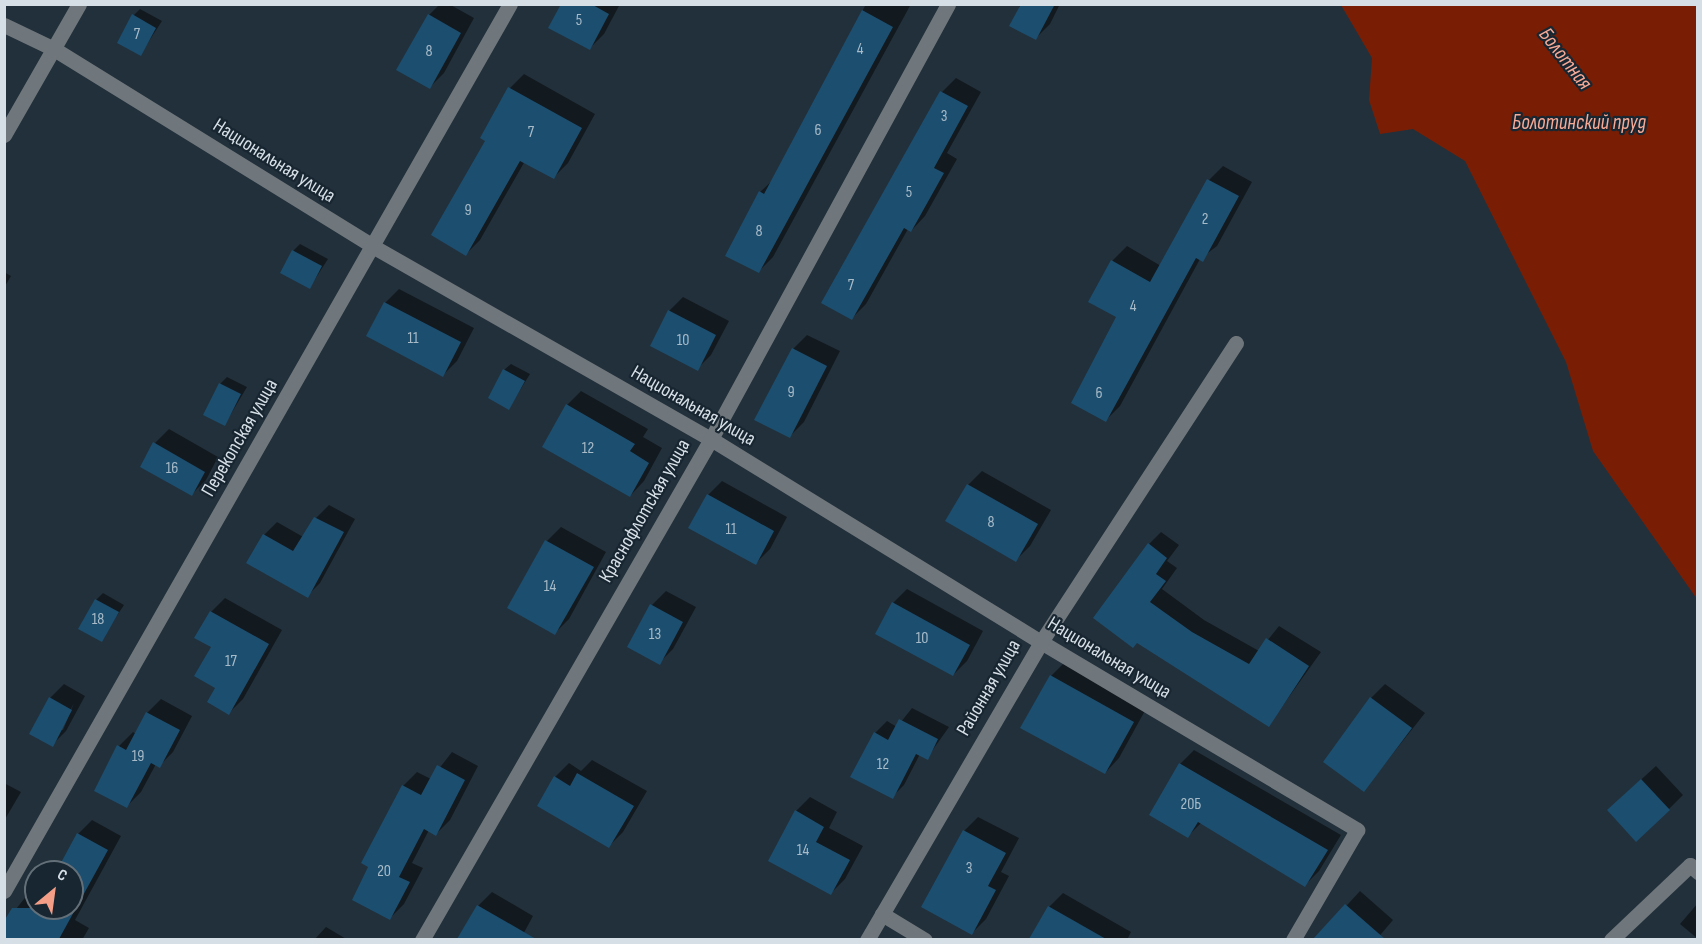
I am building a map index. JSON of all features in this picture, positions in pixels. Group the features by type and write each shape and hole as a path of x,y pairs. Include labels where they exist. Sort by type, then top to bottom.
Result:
{"street":[{"path":"4,135 79,4"},
{"name":"Перекопская улица","path":"4,891 374,247 510,4"},
{"name":"Краснофлотская улица","path":"422,939 711,439 948,4"},
{"name":"Национальная улица","path":"4,25 54,49 374,247 711,439 1041,642 1357,830 1293,939"},
{"name":"Районная улица","path":"867,939 1041,642 1236,343"},
{"path":"1611,939 1694,869"},
{"path":"882,914 925,939"}],"water":[{"name":"Болотинский пруд","path":"1341,5 1697,5 1697,599 1593,451 1566,362 1465,161 1413,129 1380,134 1369,100 1372,58"}],"building":[{"path":"561,4 591,4 609,14 590,50 548,28"},
{"path":"1021,4 1055,4 1036,40 1009,26"},
{"path":"862,10 893,27 759,273 725,256 759,191 764,194"},
{"path":"132,14 156,28 141,56 117,43"},
{"path":"428,14 461,33 430,89 396,70"},
{"path":"508,87 582,128 554,179 520,161 466,256 431,235 485,141 480,138"},
{"path":"940,91 968,106 934,168 944,173 911,232 904,228 852,320 821,303"},
{"path":"1207,179 1239,196 1203,262 1196,258 1106,422 1071,403 1116,317 1088,302 1111,260 1150,282"},
{"path":"292,250 322,266 310,289 280,273"},
{"path":"384,302 461,342 443,377 366,336"},
{"path":"668,310 716,335 698,371 650,346"},
{"path":"792,348 827,366 790,438 754,420"},
{"path":"503,369 525,381 509,410 488,398"},
{"path":"219,383 241,394 225,426 203,415"},
{"path":"566,404 635,444 630,451 649,463 630,497 542,447"},
{"path":"153,442 205,472 192,496 140,467"},
{"path":"967,484 1038,524 1016,562 945,521"},
{"path":"707,494 774,531 756,565 688,528"},
{"path":"314,517 344,532 308,598 246,563 263,534 293,551"},
{"path":"545,540 594,567 555,635 507,608"},
{"path":"1148,543 1167,558 1156,574 1166,581 1150,602 1192,632 1249,664 1266,638 1309,666 1269,727 1137,643 1133,648 1093,618"},
{"path":"95,599 119,612 102,642 78,629"},
{"path":"892,602 970,645 953,676 875,634"},
{"path":"650,604 683,622 660,665 627,647"},
{"path":"210,611 269,644 229,715 207,702 215,688 194,676 211,647 194,638"},
{"path":"1050,675 1134,722 1105,774 1020,728"},
{"path":"49,697 72,710 53,747 29,734"},
{"path":"1370,697 1412,728 1364,792 1323,762"},
{"path":"146,712 180,730 160,768 151,763 127,808 94,791 117,745 126,750"},
{"path":"899,719 938,739 928,760 916,754 893,799 850,777 874,732 888,740"},
{"path":"1179,763 1328,850 1305,887 1198,822 1188,838 1149,815"},
{"path":"437,765 465,780 436,836 424,829 399,877 410,882 390,920 352,900 368,867 361,863 402,785 421,795"},
{"path":"577,773 634,806 609,848 537,806 554,776 570,786"},
{"path":"1641,779 1670,810 1636,842 1607,810"},
{"path":"795,810 824,827 816,842 850,860 831,895 768,861"},
{"path":"963,830 1006,853 988,886 996,890 972,935 921,907"},
{"path":"77,833 108,850 84,894 84,860 62,860"},
{"path":"1345,904 1385,939 1313,939"},
{"path":"477,905 536,939 457,939"},
{"path":"1048,906 1106,939 1029,939"},
{"path":"12,908 24,908 24,920 69,920 59,939 4,939 4,921"}],"water label":[{"name":"Болотная","path":"1565,59"}]}
